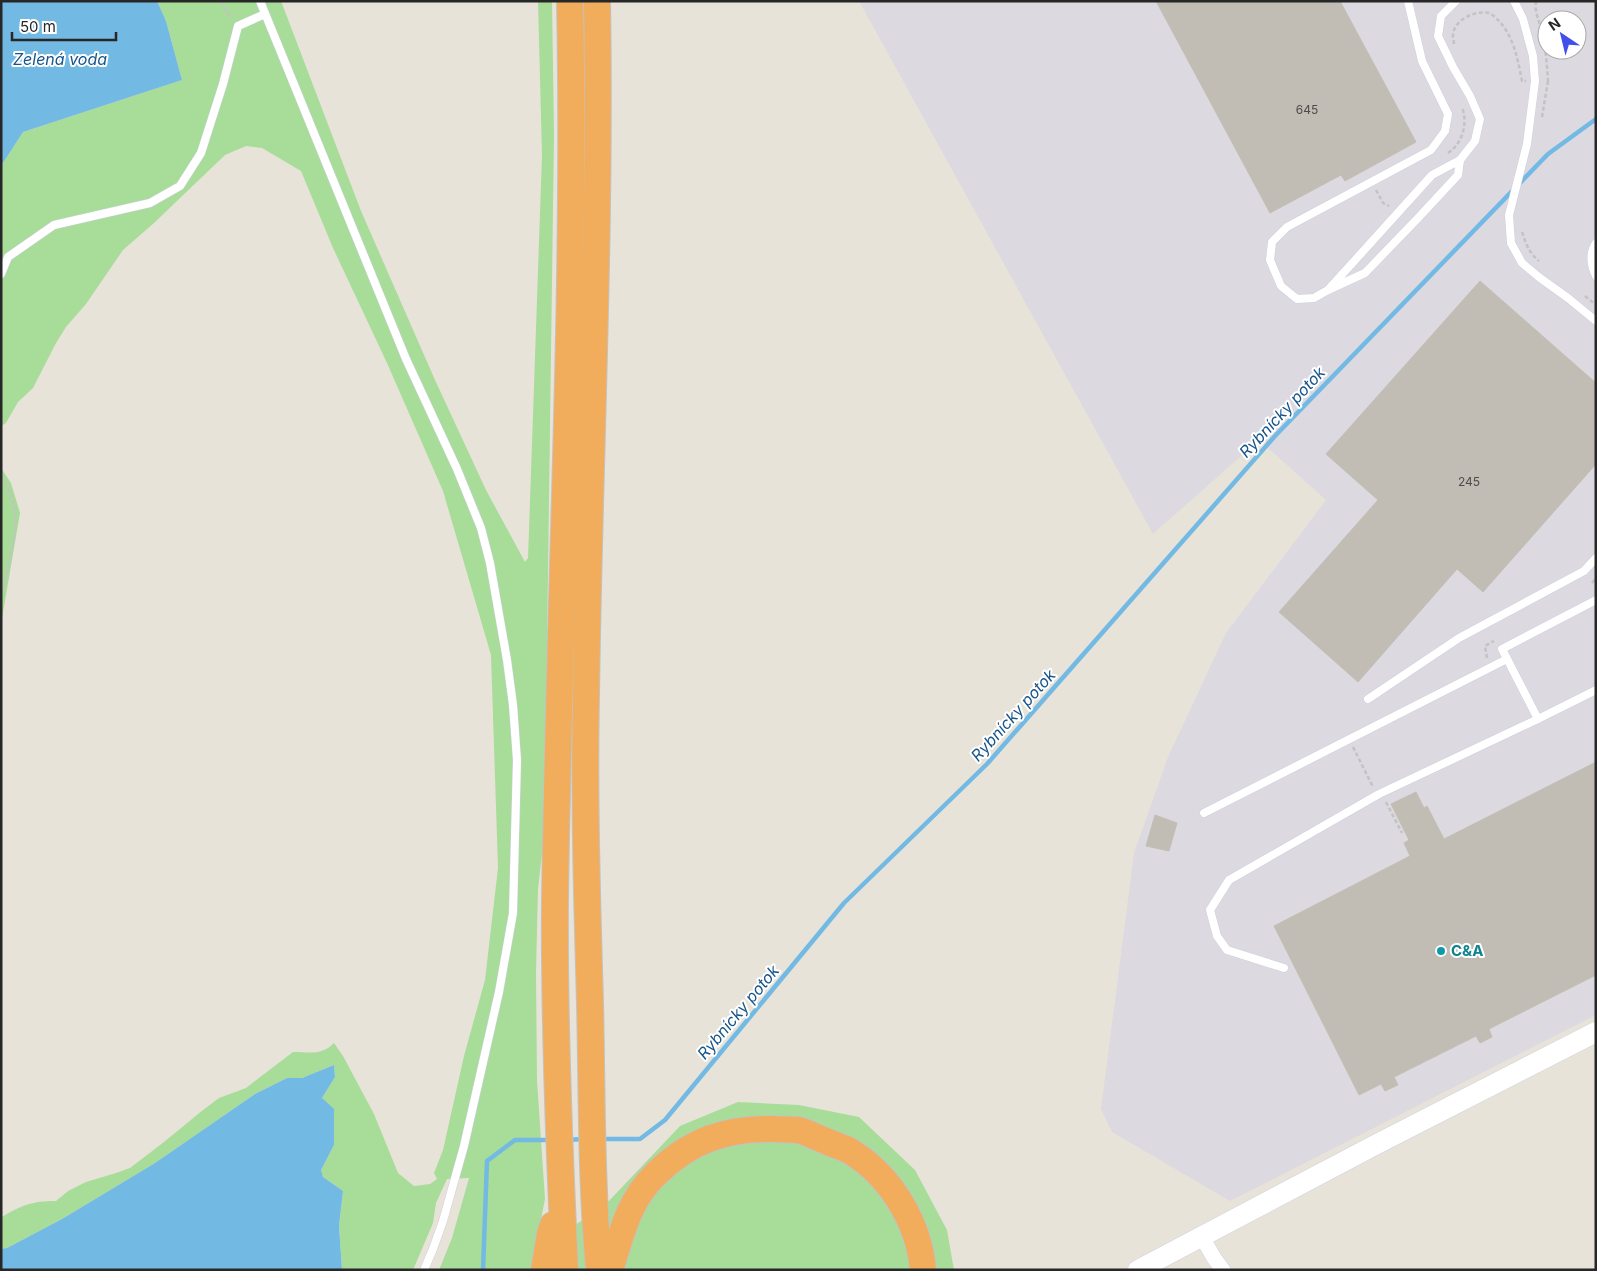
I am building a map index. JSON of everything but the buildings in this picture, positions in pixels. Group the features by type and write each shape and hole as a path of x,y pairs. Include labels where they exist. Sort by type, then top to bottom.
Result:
{"highway":[{"path":"566,1270 557,1120 555,902 572,208 570,1"},
{"path":"596,1 598,209 586,699 586,859 592,1116 596,1233 600,1270"},
{"path":"610,1270 620,1234 628,1215 640,1192 654,1175 684,1152 702,1142 720,1134 752,1129 798,1130 850,1151 880,1175 906,1210 921,1252 923,1270"},
{"path":"544,1270 550,1234 561,1206"}],"main road":[{"path":"1138,1270 1377,1144 1596,1032"}],"street":[{"path":"1202,1237 1214,1258 1224,1270"}],"lane":[{"path":"260,1 406,359 457,469 481,528 490,563 513,705 517,760 513,913 499,992 464,1146 443,1221 424,1270"},
{"path":"1408,1 1422,61 1448,114 1445,131 1431,150 1287,227 1272,242 1270,260 1281,286 1297,299 1314,298 1365,273 1458,175 1460,160"},
{"path":"1328,290 1432,175 1460,160 1475,141 1480,119 1438,36 1441,16 1456,1"},
{"path":"1514,1 1522,19 1533,56 1535,80 1526,144 1509,216 1511,243 1522,263 1596,321"},
{"path":"1,274 8,257 54,225 150,203 180,186 201,153 223,84 238,26 265,14"},
{"path":"1596,243 1591,265 1596,276"},
{"path":"1368,699 1460,638 1584,571 1596,558"},
{"path":"1538,719 1502,649 1596,600"},
{"path":"1204,812 1507,659"},
{"path":"1284,968 1227,950 1217,936 1210,910 1229,880 1379,794 1596,690"}],"path":[{"path":"222,1 226,13 238,26"},
{"path":"1542,120 1548,81"},
{"path":"1522,231 1526,245 1533,256 1543,265"},
{"path":"1578,291 1596,305"},
{"path":"1,477 10,491 14,503 15,517 14,537 1,594"},
{"path":"1592,583 1596,578"}],"shaded area":[{"path":"859,1 1596,1 1596,1015 1230,1201 1112,1132 1101,1109 1134,853 1168,757 1226,633 1326,500 1259,440 1153,534"}],"green space":[{"path":"157,1 281,1 361,211 435,380 486,490 525,562 528,558 542,155 538,1 552,1 554,135 545,792 543,844 538,889 536,972 537,1081 545,1199 537,1239 542,1248 607,1203 680,1126 738,1102 799,1105 859,1117 915,1170 947,1230 954,1270 439,1270 452,1238 469,1178 447,1179 436,1203 433,1223 413,1270 342,1270 339,1226 343,1191 323,1177 321,1170 334,1145 322,1098 335,1077 334,1065 302,1078 287,1078 255,1094 155,1163 62,1219 7,1248 1,1249 2,1217 28,1204 56,1201 68,1191 86,1182 130,1168 219,1098 246,1088 293,1052 320,1052 334,1043 374,1114 398,1173 414,1186 430,1184 437,1179 434,1173 443,1150 464,1056 485,980 498,868 491,655 443,491 387,363 333,248 301,171 262,148 246,146 225,155 123,250 86,304 66,327 33,388 18,402 6,423 1,426 1,166 23,132 182,80 166,21"},
{"path":"1,468 11,483 20,513 1,624"}],"water":[{"name":"Zelená voda","path":"1,1 157,1 166,21 182,80 23,132 1,166"},
{"path":"334,1065 335,1077 322,1098 334,1109 334,1145 321,1170 323,1177 343,1191 339,1226 342,1270 1,1270 1,1249 7,1248 62,1219 155,1163 255,1094 287,1078 302,1078"}],"waterway":[{"name":"Rybnícky potok","path":"601,1139 640,1139 665,1120 844,903 987,764 1275,436 1548,154 1596,119"},
{"name":"Rybnícky potok","path":"566,1140 584,1139"},
{"name":"Rybnícky potok","path":"483,1270 487,1161 515,1140 551,1140"}],"place":[{"name":"C&A","path":"1441,951"}]}
